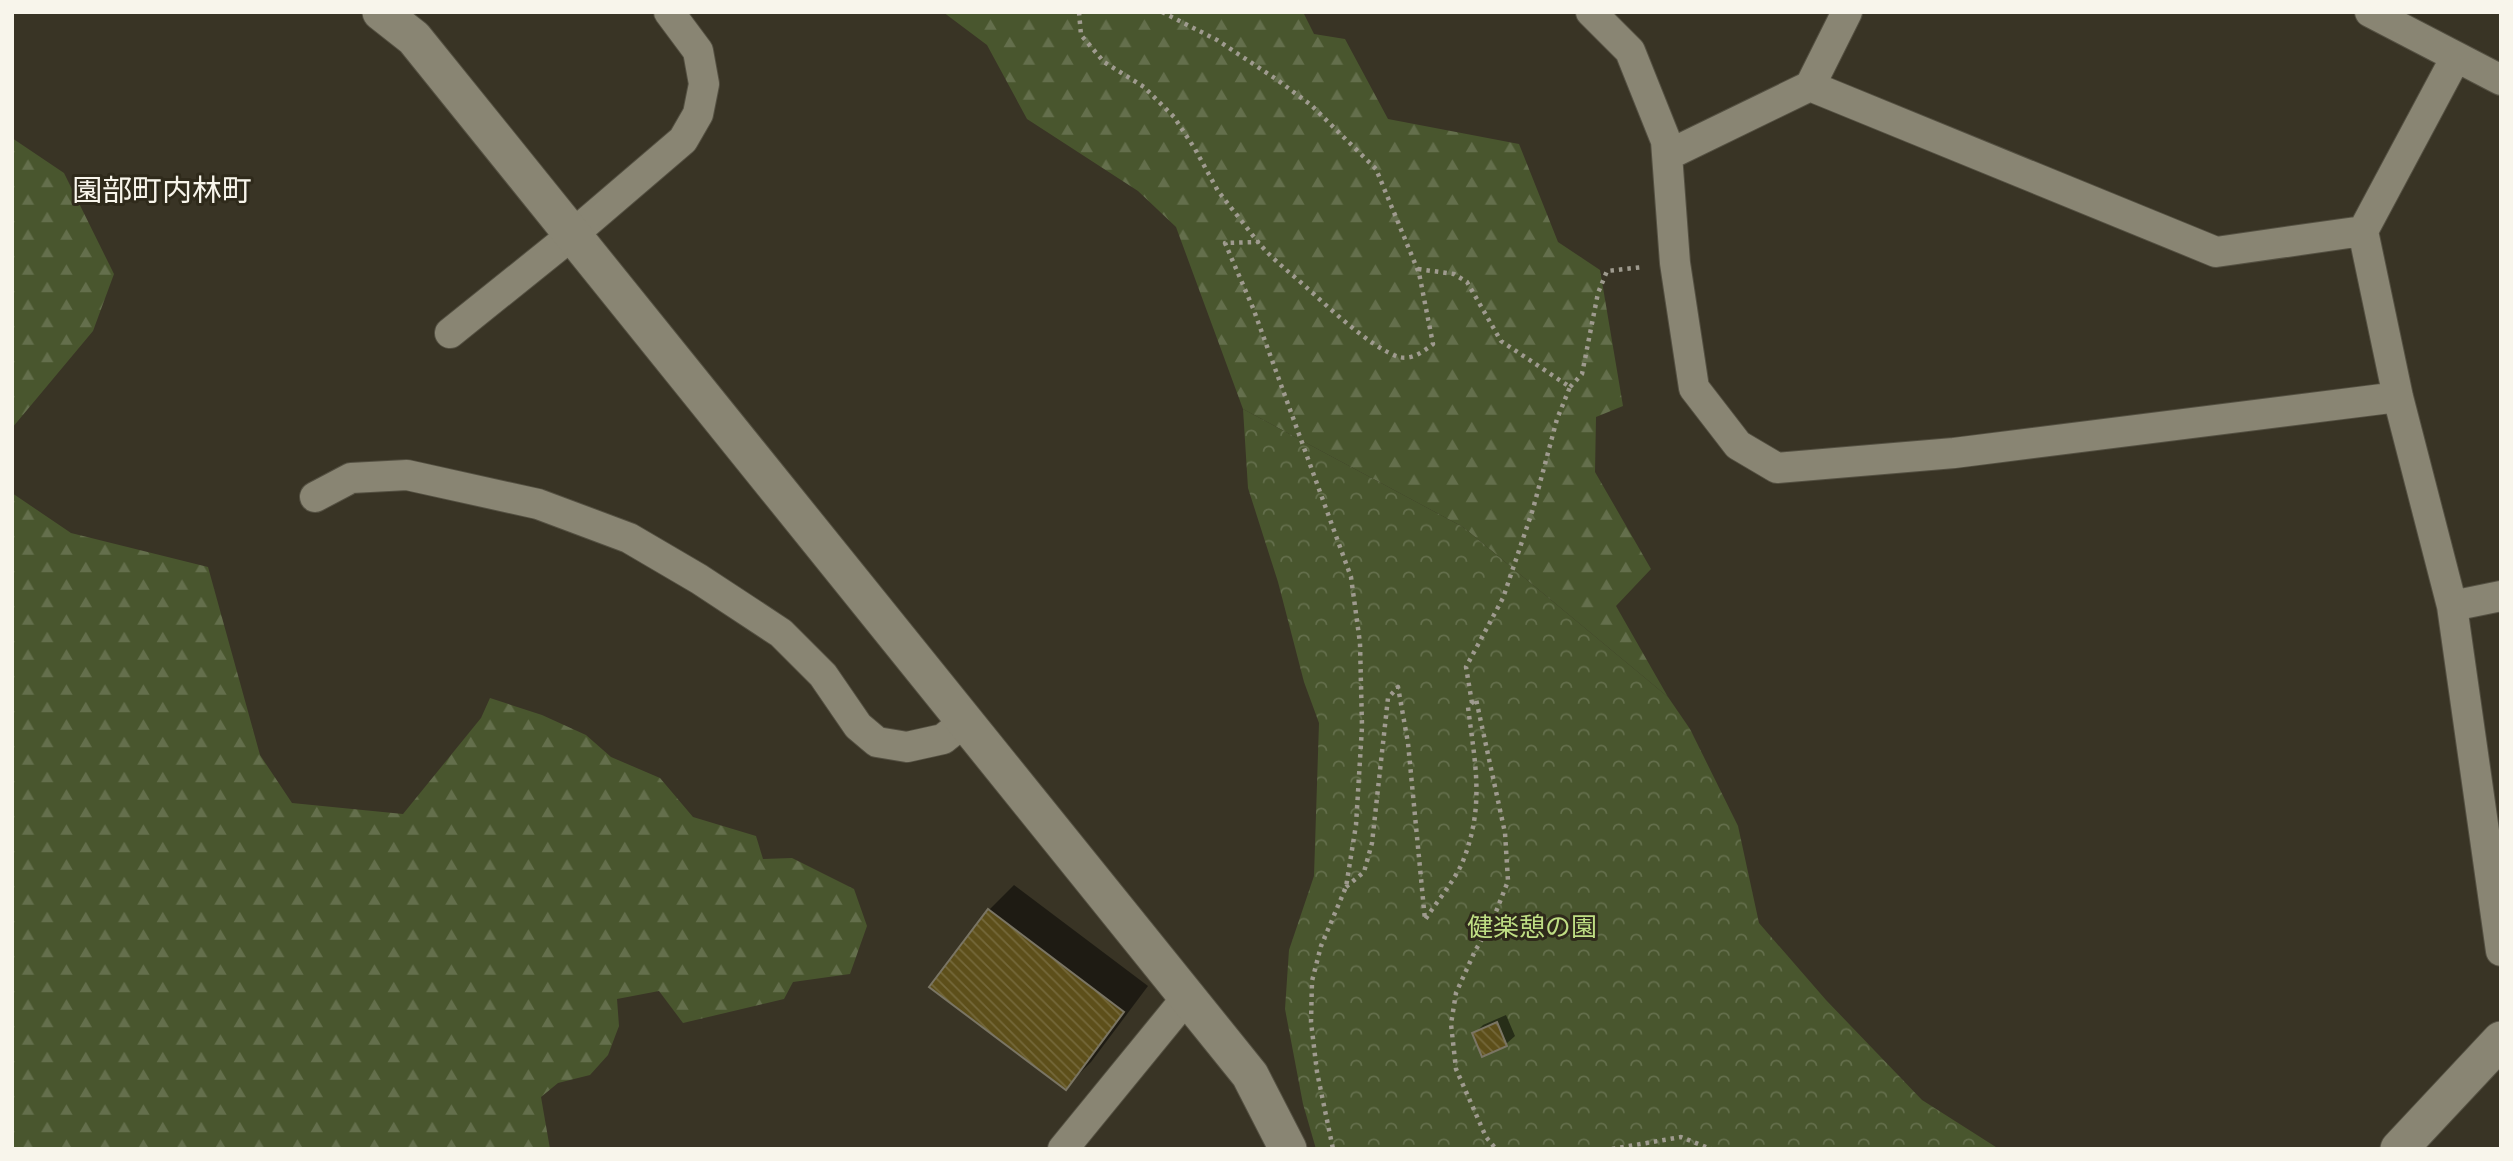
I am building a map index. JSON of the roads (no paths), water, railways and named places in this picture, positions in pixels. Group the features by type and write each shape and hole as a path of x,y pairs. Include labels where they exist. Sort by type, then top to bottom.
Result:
{"street":[{"path":"381,12 414,38 1188,996 1250,1074 1288,1149"},
{"path":"450,333 572,235 683,140 698,114 704,84 698,51 669,12"},
{"path":"1591,12 1630,51 1666,141 1675,263 1694,388 1738,445 1777,468 1954,453 2398,397"},
{"path":"1668,155 1810,86 1847,12"},
{"path":"2370,12 2501,80"},
{"path":"2456,57 2363,231 2398,397 2452,606 2501,951"},
{"path":"1810,86 2216,252 2363,231"},
{"path":"315,497 351,478 407,475 538,504 629,538 699,579 781,633 823,675 858,726 877,742 907,747 943,739 964,722"},
{"path":"2452,606 2501,596"},
{"path":"1063,1149 1188,996"},
{"path":"2399,1149 2501,1040"}],"district":[{"name":"園部町内林町","path":"162,189"}],"park label":[{"name":"健楽憩の園","path":"1532,926"}]}
